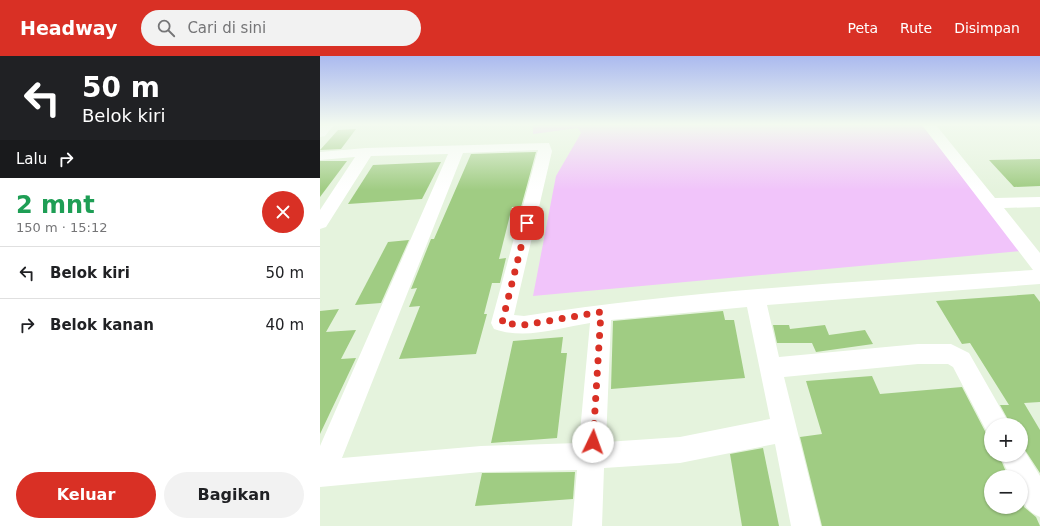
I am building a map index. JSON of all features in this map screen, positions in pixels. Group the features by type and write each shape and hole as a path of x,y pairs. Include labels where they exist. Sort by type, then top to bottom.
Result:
{"lane":[{"path":"320,156 366,152 498,147"},
{"path":"545,147 502,323 524,325 601,312 755,298 1040,277"},
{"path":"947,147 1040,266"},
{"path":"457,149 321,473 481,459 592,456 680,450 783,429"},
{"path":"320,223 366,152"},
{"path":"992,203 1040,202"},
{"path":"755,298 783,429 806,526"},
{"path":"587,526 601,312"},
{"path":"770,368 918,354 951,354 961,360 993,418"},
{"path":"1017,462 1040,503"}],"shaded area":[{"path":"573,147 939,147 1022,251 533,296 556,176"}],"building":[{"path":"323,147 343,147 341,149 320,150"},
{"path":"536,152 521,207 512,207 499,259 506,258 500,283 492,283 484,314 487,314 476,354 399,359 420,306 409,307 417,288 411,289 431,239 434,239 471,154"},
{"path":"1040,159 1040,186 1014,187 989,160"},
{"path":"320,161 347,161 320,197"},
{"path":"441,162 422,199 348,204 373,165"},
{"path":"409,240 381,303 355,305 388,242"},
{"path":"1034,294 1040,302 1040,402 1024,403 1040,430 1040,473 1028,455 1028,418 1007,418 1000,405 1009,405 970,343 962,344 936,301"},
{"path":"339,309 326,332 356,330 341,359 356,358 320,434 320,311"},
{"path":"723,311 725,320 734,320 745,378 611,389 613,321"},
{"path":"773,325 789,325 790,329 825,325 829,335 865,330 873,344 816,352 812,343 777,343"},
{"path":"563,337 561,353 567,353 557,438 491,443 513,341"},
{"path":"872,376 880,394 962,387 984,429 984,462 1002,462 1005,470 984,470 984,514 1028,514 1028,510 1036,517 1040,526 822,526 800,437 822,434 806,381"},
{"path":"763,448 779,526 742,526 730,454"},
{"path":"575,472 573,499 475,506 482,473"}],"route":[{"path":"527,223 502,323 524,325 601,312 593,442"}]}
